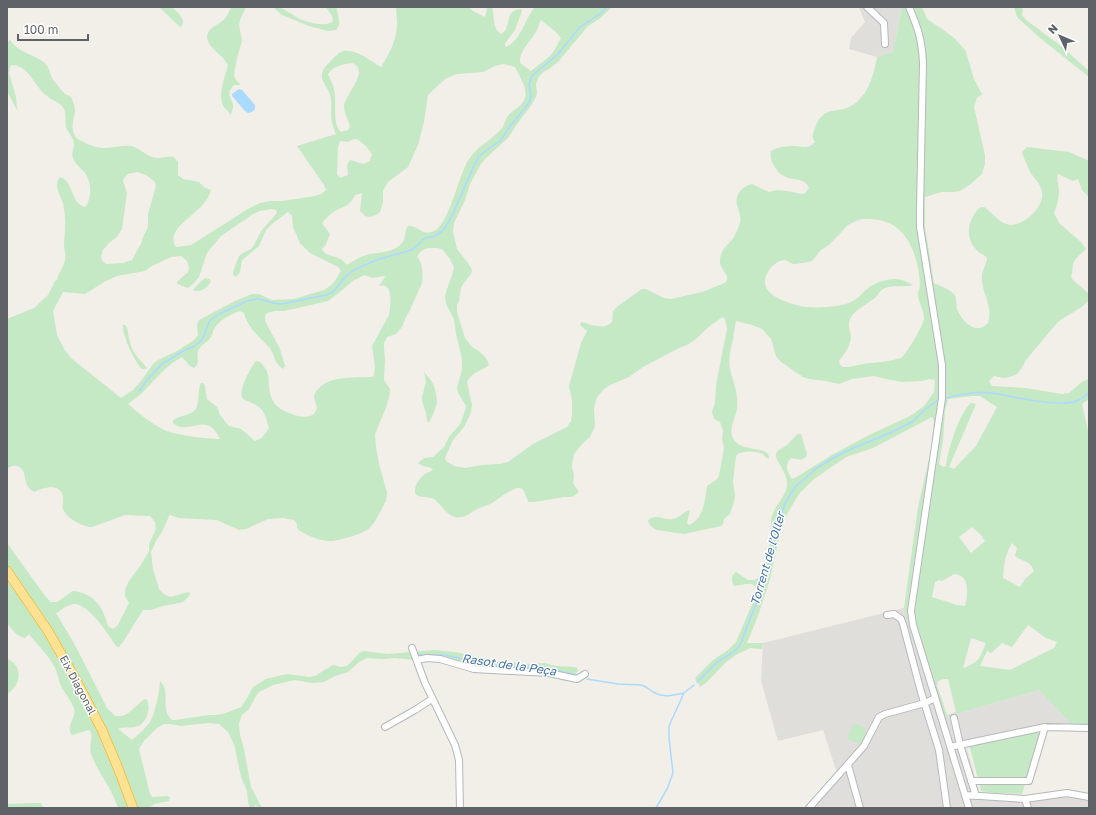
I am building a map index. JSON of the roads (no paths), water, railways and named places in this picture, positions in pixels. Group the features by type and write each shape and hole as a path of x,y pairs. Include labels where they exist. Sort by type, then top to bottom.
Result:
{"highway":[{"name":"Eix Diagonal","path":"7,571 48,631 76,680 102,730 133,808"}],"street":[{"path":"867,7 884,23 885,44"},
{"path":"909,7 922,47 920,227 942,365 941,404 911,611 913,625 969,808"},
{"path":"887,615 894,614 901,619 939,750 947,808"},
{"path":"412,648 422,677 455,745 459,760 460,808"},
{"path":"417,660 427,658 440,659 474,669 549,674 576,679 585,674"},
{"path":"915,689 921,692"},
{"path":"809,808 864,746 879,717 884,714 925,703 935,698"},
{"path":"385,727 432,699"},
{"path":"954,718 960,745 976,796"},
{"path":"950,747 1045,727 1089,728"},
{"path":"971,781 1029,782 1045,727"},
{"path":"848,765 860,808"},
{"path":"965,795 1025,799 1067,793 1089,797"},
{"path":"1025,799 1028,808"}],"water":[{"path":"239,89 242,90 255,105 255,109 252,112 248,113 245,111 232,96 232,94"}],"waterway":[{"path":"139,391 162,364 200,342 209,322 219,314 247,301 256,299 282,304 326,295 333,292 347,275 354,270 379,259 412,250 425,238 433,237 441,232 451,218 479,156 501,140 530,101 531,97 529,84 532,76 558,54 579,28 601,13 606,7"},
{"name":"Torrent de l'Oller","path":"946,398 968,393 985,392 1048,403 1060,403 1079,400 1089,392"},
{"name":"Torrent de l'Oller","path":"697,682 717,662 738,648 742,641 768,569 775,534 785,503 795,487 818,467 844,452 912,422 937,401"},
{"name":"Rasot de la Peça","path":"419,655 444,655 494,665 542,667 576,675"},
{"name":"Rasot de la Peça","path":"587,679 618,684 641,685 660,695 668,696 684,693"},
{"path":"656,808 667,789 673,773 669,726 684,693 694,685"}]}
